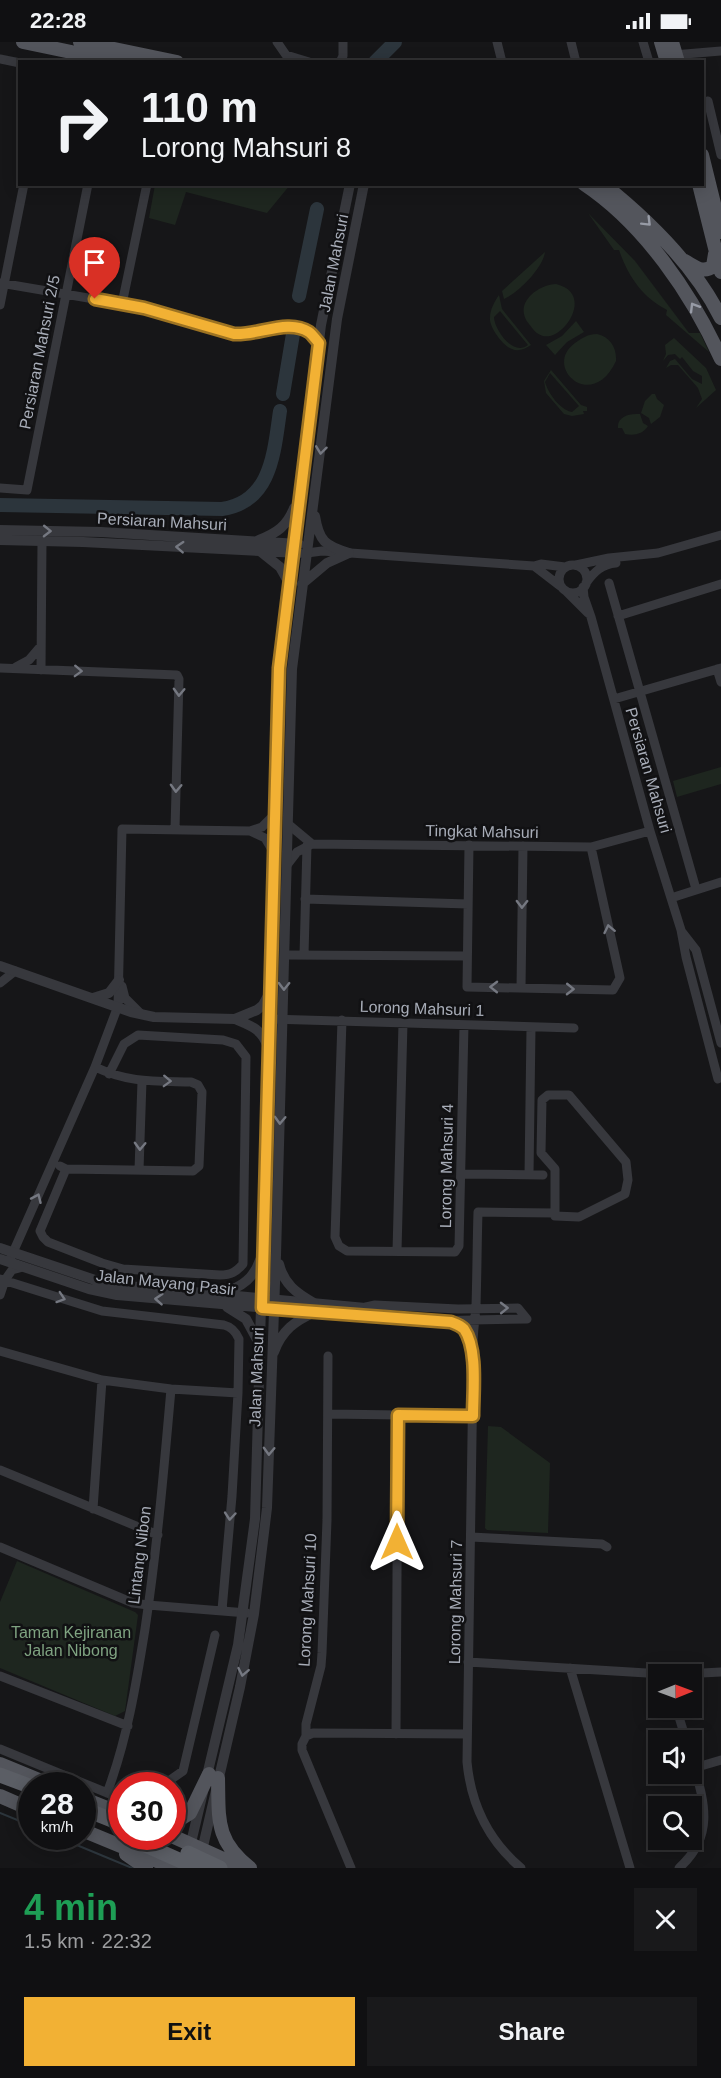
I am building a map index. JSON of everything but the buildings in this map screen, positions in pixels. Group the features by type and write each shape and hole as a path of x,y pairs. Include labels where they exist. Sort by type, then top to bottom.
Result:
{"highway":[{"path":"0,1775 18,1782"},
{"path":"0,1786 18,1793"},
{"path":"151,1850 197,1868"},
{"path":"179,1850 220,1868"}],"main road":[{"path":"23,42 109,60"},
{"path":"80,42 167,60"},
{"path":"704,161 717,200 721,232"},
{"path":"586,186 629,223 667,267 697,310 721,359"},
{"path":"605,186 638,213 679,257 720,311 714,321 721,340"},
{"path":"699,186 721,272"},
{"path":"679,257 694,267 707,270 714,264 715,249"},
{"path":"0,1764 19,1772"},
{"path":"186,1815 190,1813 213,1776"},
{"path":"213,1776 220,1826 225,1841 234,1856 250,1868"},
{"path":"0,1796 18,1803"},
{"path":"96,1836 146,1868"},
{"path":"102,1838 108,1838"},
{"path":"186,1843 243,1868"},
{"path":"143,1850 174,1868"}],"street":[{"path":"278,42 285,55 302,60"},
{"path":"341,60 343,42"},
{"path":"497,42 502,60"},
{"path":"571,42 576,60"},
{"path":"643,42 648,60"},
{"path":"670,53 721,51"},
{"path":"0,59 18,63"},
{"path":"708,101 721,154"},
{"path":"0,305 2,284 24,186"},
{"name":"Persiaran Mahsuri 2/5","path":"0,488 27,490 88,186"},
{"path":"122,304 147,186"},
{"name":"Jalan Mahsuri","path":"249,1613 261,1346 279,668 319,343 350,186"},
{"name":"Jalan Mahsuri","path":"197,1848 249,1613 267,1508 292,669 337,319 364,186"},
{"path":"2,284 122,304 242,334 289,327 309,332 319,343"},
{"path":"289,584 280,567 257,546 285,526 299,496"},
{"path":"314,507 317,528 323,541 336,549 349,553"},
{"name":"Persiaran Mahsuri","path":"0,530 101,532 257,546"},
{"path":"721,535 658,553 566,567 559,577 565,589 577,592 593,573 610,561 659,558 721,541"},
{"name":"Persiaran Mahsuri","path":"0,540 257,546 566,567"},
{"path":"41,670 42,541"},
{"path":"302,584 327,563 349,553"},
{"path":"576,565 584,570 585,585"},
{"name":"Persiaran Mahsuri","path":"534,566 538,571 555,580 591,617"},
{"path":"609,584 696,889"},
{"path":"618,616 721,584"},
{"name":"Persiaran Mahsuri","path":"585,585 584,597 650,831 681,930 718,1079"},
{"path":"12,669 29,660 41,646"},
{"path":"0,668 177,675 179,678 175,829"},
{"path":"614,699 719,668 721,682"},
{"path":"0,1295 6,1259 53,1163 95,1067 118,1006 122,829 250,831 262,827 275,814"},
{"path":"288,824 309,845 304,955"},
{"path":"250,831 265,838 274,853"},
{"name":"Tingkat Mahsuri","path":"309,845 591,847 650,831"},
{"path":"287,865 297,852 309,845"},
{"path":"469,845 467,987 613,990 620,978 591,847"},
{"path":"521,988 523,846"},
{"path":"671,898 721,882"},
{"path":"306,899 468,904"},
{"name":"Persiaran Mahsuri","path":"681,930 696,950 721,1043"},
{"path":"285,955 467,956"},
{"path":"0,966 144,1015 235,1019 262,1034 269,1051"},
{"path":"0,983 15,971"},
{"path":"93,998 109,993 120,977"},
{"path":"120,977 125,998 135,1010 144,1015"},
{"path":"235,1019 257,1010 263,1005 270,990"},
{"name":"Lorong Mahsuri 1","path":"270,1019 574,1028"},
{"name":"Lorong Mahsuri 4","path":"342,1020 335,1237 339,1246 347,1251 455,1252 459,1246 464,1025"},
{"path":"397,1251 403,1023"},
{"path":"529,1175 531,1028"},
{"path":"66,1169 40,1231 48,1242 123,1269 229,1275 243,1264 246,1057 236,1044 224,1040 138,1035 124,1044 109,1074"},
{"path":"53,1163 66,1169 193,1171 199,1166 202,1092 198,1085 190,1082 120,1078 95,1067"},
{"path":"139,1170 142,1081"},
{"path":"548,1095 569,1095 626,1162 628,1180 625,1194 579,1217 555,1216 555,1213 555,1169 541,1153 542,1100 548,1095"},
{"path":"462,1174 543,1175"},
{"name":"Lorong Mahsuri 7","path":"521,1868 491,1836 476,1804 469,1776 467,1734 473,1416 471,1349 476,1308 478,1212 555,1213"},
{"path":"261,1346 246,1319 218,1299 253,1276 260,1262 263,1244"},
{"name":"Jalan Mayang Pasir","path":"0,1248 6,1259 89,1289 117,1295 274,1304"},
{"path":"276,1255 281,1274 288,1286 315,1307"},
{"name":"Jalan Mayang Pasir","path":"6,1259 101,1282 218,1299"},
{"path":"2,1280 12,1270 26,1267"},
{"path":"145,1287 146,1271"},
{"name":"Jalan Mayang Pasir","path":"2,1280 102,1311 230,1326 239,1340 238,1393"},
{"path":"274,1304 315,1307 392,1318 451,1322 527,1319 518,1308 375,1305 366,1307"},
{"path":"271,1360 283,1333 315,1307 366,1307 387,1311 392,1318"},
{"path":"451,1322 463,1329 471,1349"},
{"path":"0,1351 102,1380 171,1389 238,1393 222,1610"},
{"name":"Lorong Mahsuri 10","path":"328,1356 322,1653 321,1666 306,1724 306,1736 302,1744 302,1755 351,1868"},
{"path":"93,1509 102,1380"},
{"name":"Lintang Nibon","path":"107,1794 128,1726 148,1605 158,1535 171,1389"},
{"path":"328,1414 473,1416"},
{"path":"396,1734 398,1415"},
{"path":"0,1470 158,1535"},
{"path":"471,1537 602,1544 607,1547"},
{"path":"0,1547 118,1598 148,1605 249,1613"},
{"path":"182,1772 215,1635"},
{"path":"468,1662 648,1673"},
{"path":"570,1668 630,1868"},
{"path":"702,1673 721,1672"},
{"path":"0,1676 128,1726"},
{"path":"306,1736 313,1733 467,1734"},
{"path":"0,1749 107,1794"},
{"path":"702,1763 721,1760"},
{"path":"679,1868 694,1851 705,1824 698,1784"},
{"path":"185,1868 197,1848"},
{"path":"197,1848 197,1868"}],"green space":[{"path":"155,186 289,186 267,213 186,192 175,225 149,218"},
{"path":"588,213 635,261 689,333 700,333 709,352 666,315 667,310 643,292 627,269 619,250 614,250"},
{"path":"545,252 540,265 529,279 504,299 502,291"},
{"path":"556,284 568,289 575,306 567,324 551,336 543,336 535,331 525,317 525,303 534,292"},
{"path":"499,295 502,309 531,345 522,350 508,347 497,336 490,322 492,308","holes":["500,311 528,345 522,348 511,345 497,328 494,317"]},
{"path":"576,321 584,332 567,342 555,355 546,345 562,336"},
{"path":"597,334 612,344 616,361 606,376 595,384 584,384 574,380 567,373 564,363 566,353 580,339"},
{"path":"674,338 706,368 716,390 696,408 702,399 698,388 678,365 666,368 670,361 675,359 692,379 702,384 702,376 693,371 682,357 680,359 675,354 668,355 663,361 666,354 665,345"},
{"path":"551,370 581,405 587,407 587,411 583,411 584,414 572,416 564,414 546,393 544,381","holes":["550,373 579,406 572,412 563,408 555,400 545,382"]},
{"path":"655,394 664,405 660,417 651,424 649,418 641,413 645,401"},
{"path":"640,414 643,423 648,426 638,434 625,434 622,428 618,428 619,422 626,416"},
{"path":"721,767 721,784 677,797 673,781"},
{"path":"488,1426 501,1427 550,1463 548,1533 487,1530 485,1528"},
{"name":"Taman Kejiranan Jalan Nibong","path":"17,1561 138,1615 125,1711 115,1716 0,1668 0,1602"}],"waterway":[{"path":"377,60 395,42"},
{"path":"299,296 317,209"},
{"path":"283,394 293,334"},
{"path":"0,505 222,509 239,504 261,485 268,472 280,411"},
{"path":"0,1813 18,1820"},
{"path":"89,1850 132,1868"}],"route":[{"path":"95,299 144,308 234,334 289,327 309,332 319,343 279,668 262,1308 451,1322 463,1329 471,1349 473,1416 398,1415 397,1542"}]}
